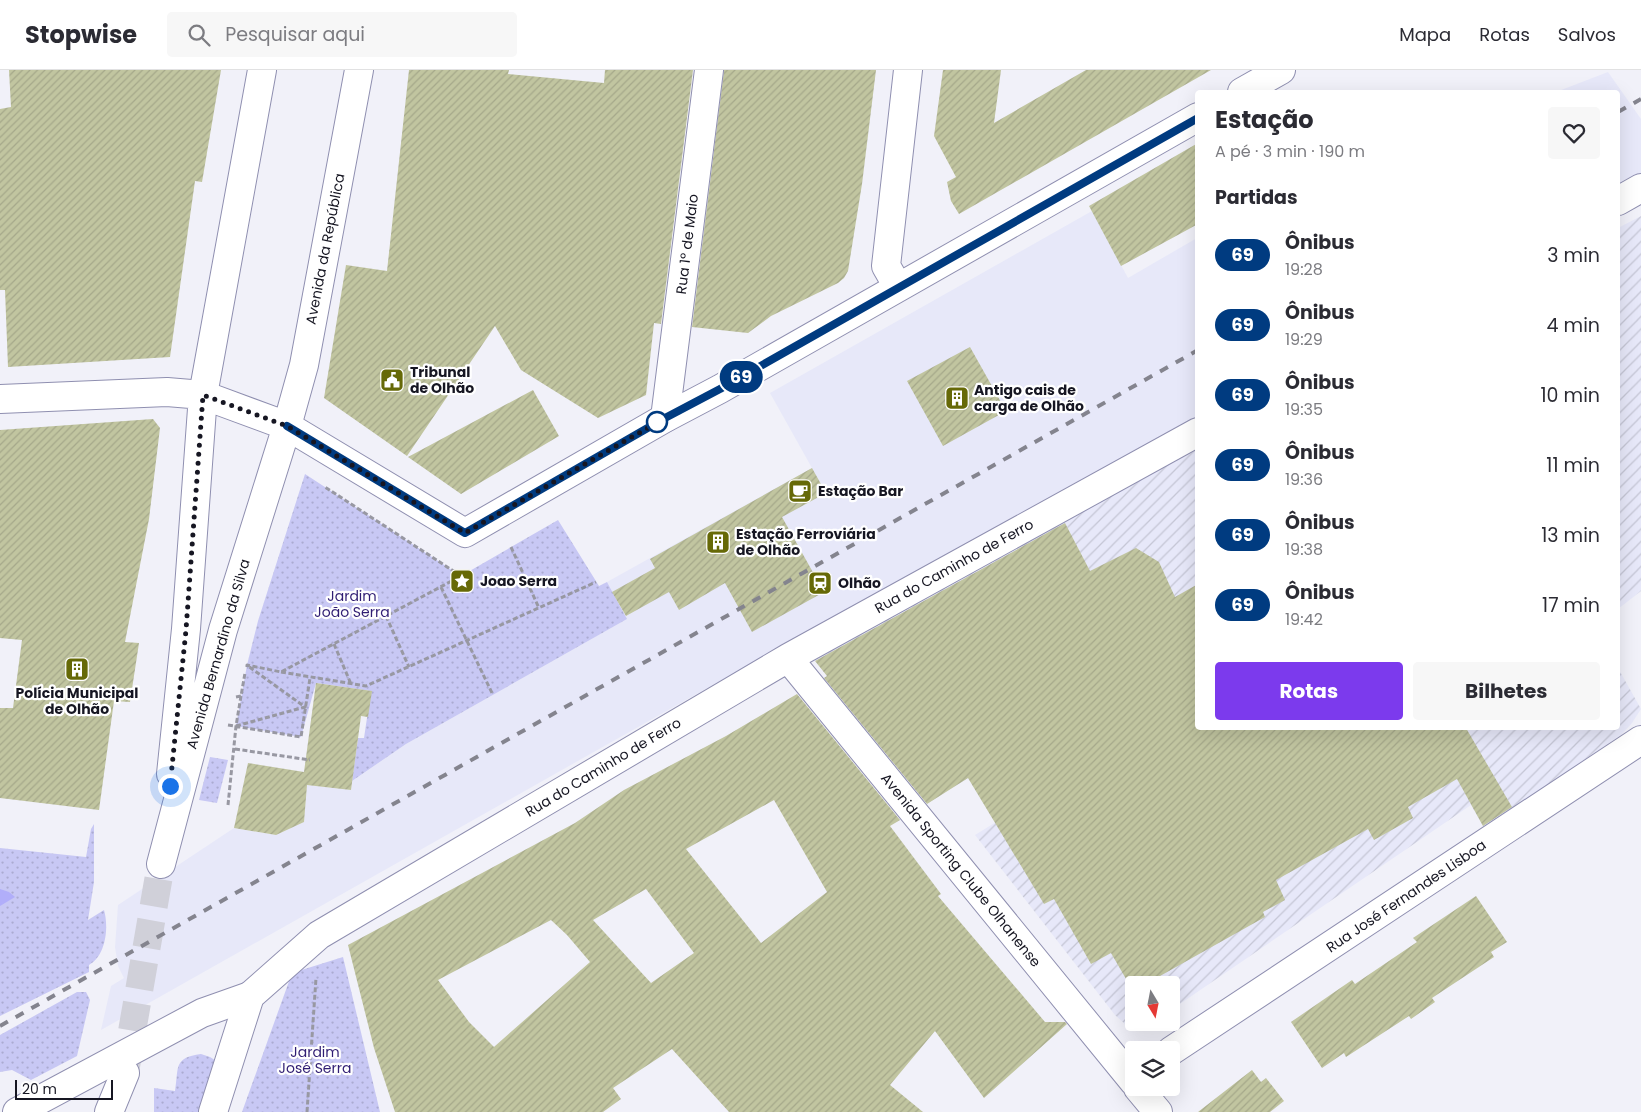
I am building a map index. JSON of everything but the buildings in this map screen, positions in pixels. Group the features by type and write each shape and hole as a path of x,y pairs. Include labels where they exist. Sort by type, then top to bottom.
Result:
{"street":[{"path":"203,395 262,70"},
{"name":"Avenida da República","path":"287,426 304,365 359,70"},
{"name":"Rua 1º de Maio","path":"665,418 708,70"},
{"path":"898,287 886,266 908,70"},
{"path":"1246,90 1281,70"},
{"path":"0,399 167,392 203,395 287,426 465,533 665,418 729,384 1195,120"},
{"path":"1620,200 1641,188"},
{"name":"Avenida Bernardino da Silva","path":"203,395 186,630 161,864 223,630 287,426"},
{"name":"Rua do Caminho de Ferro","path":"17,1112 202,1013 250,996 319,935 788,658 1195,434"},
{"name":"Avenida Sporting Clube Olhanense","path":"788,658 1125,1070"},
{"name":"Rua José Fernandes Lisboa","path":"1180,1045 1641,740"},
{"path":"213,1112 250,996"},
{"path":"110,1112 125,1073 124,1112"},
{"name":"Avenida Sporting Clube Olhanense","path":"1146,1096 1158,1112"}],"path":[{"path":"281,672 461,576 321,485"},
{"path":"511,547 539,608"},
{"path":"247,665 310,678 366,686 596,582"},
{"path":"441,587 494,695"},
{"path":"386,616 410,667"},
{"path":"334,644 352,684"},
{"path":"228,805 236,726 247,665"},
{"path":"247,665 305,707"},
{"path":"226,725 301,737 310,678"},
{"path":"233,698 241,696"},
{"path":"236,726 305,707"},
{"path":"235,749 310,760"},
{"path":"307,1112 319,935"}],"shaded area":[{"path":"1608,72 1641,119 1641,173 1620,185 1620,90 1561,90"},
{"path":"1092,211 1128,278 1195,239 1195,417 771,652 101,1030 111,986 124,978 118,966 115,947 118,905 234,828 276,835 304,822 307,785 351,790 352,781 406,744 627,619 607,582 812,468 770,393"},
{"path":"1641,216 1641,591 1620,607 1620,227"},
{"path":"1195,451 1195,730 1620,730 1620,672 1641,709 1621,735 1484,827 1471,805 1180,1004 1180,976 1125,976 1125,1024 1115,1015 975,835 996,822 968,778 928,803 813,658 1063,520"},
{"path":"0,889 9,892 15,897 0,906"}],"green space":[{"name":"Jardim João Serra","path":"305,474 461,576 558,520 599,586 607,582 627,619 406,744 352,781 358,738 364,738 371,691 316,683 301,737 236,726 247,665 258,621"},
{"path":"210,757 228,760 217,803 199,800"},
{"path":"94,824 94,882 88,920 104,910 106,932 103,948 95,961 89,965 89,972 0,1016 0,848 86,857 91,829"},
{"name":"Jardim José Serra","path":"343,957 380,1112 242,1112 292,973"},
{"path":"77,992 86,992 90,1000 77,1056 31,1080 12,1070 0,1072 0,1035"},
{"path":"201,1054 221,1064 204,1112 154,1112 154,1088 175,1091 179,1065 186,1058"}],"tunnel":[{"path":"125,1072 161,864"}],"railway":[{"path":"1620,111 1641,99"},
{"path":"0,1026 1195,352"}],"bus line":[{"name":"69","path":"287,426 465,533 665,418 720,389 1195,120"}],"place":[{"name":"Tribunal de Olhão","path":"392,380"},
{"name":"Antigo cais de carga de Olhão","path":"957,398"},
{"name":"Estação Bar","path":"800,491"},
{"name":"Estação Ferroviária de Olhão","path":"718,542"},
{"name":"Joao Serra","path":"462,581"},
{"name":"Olhão","path":"820,583"},
{"name":"Polícia Municipal de Olhão","path":"77,669"}],"route":[{"path":"170,786 186,630 203,395 287,426 465,533 665,418 657,422"}]}
